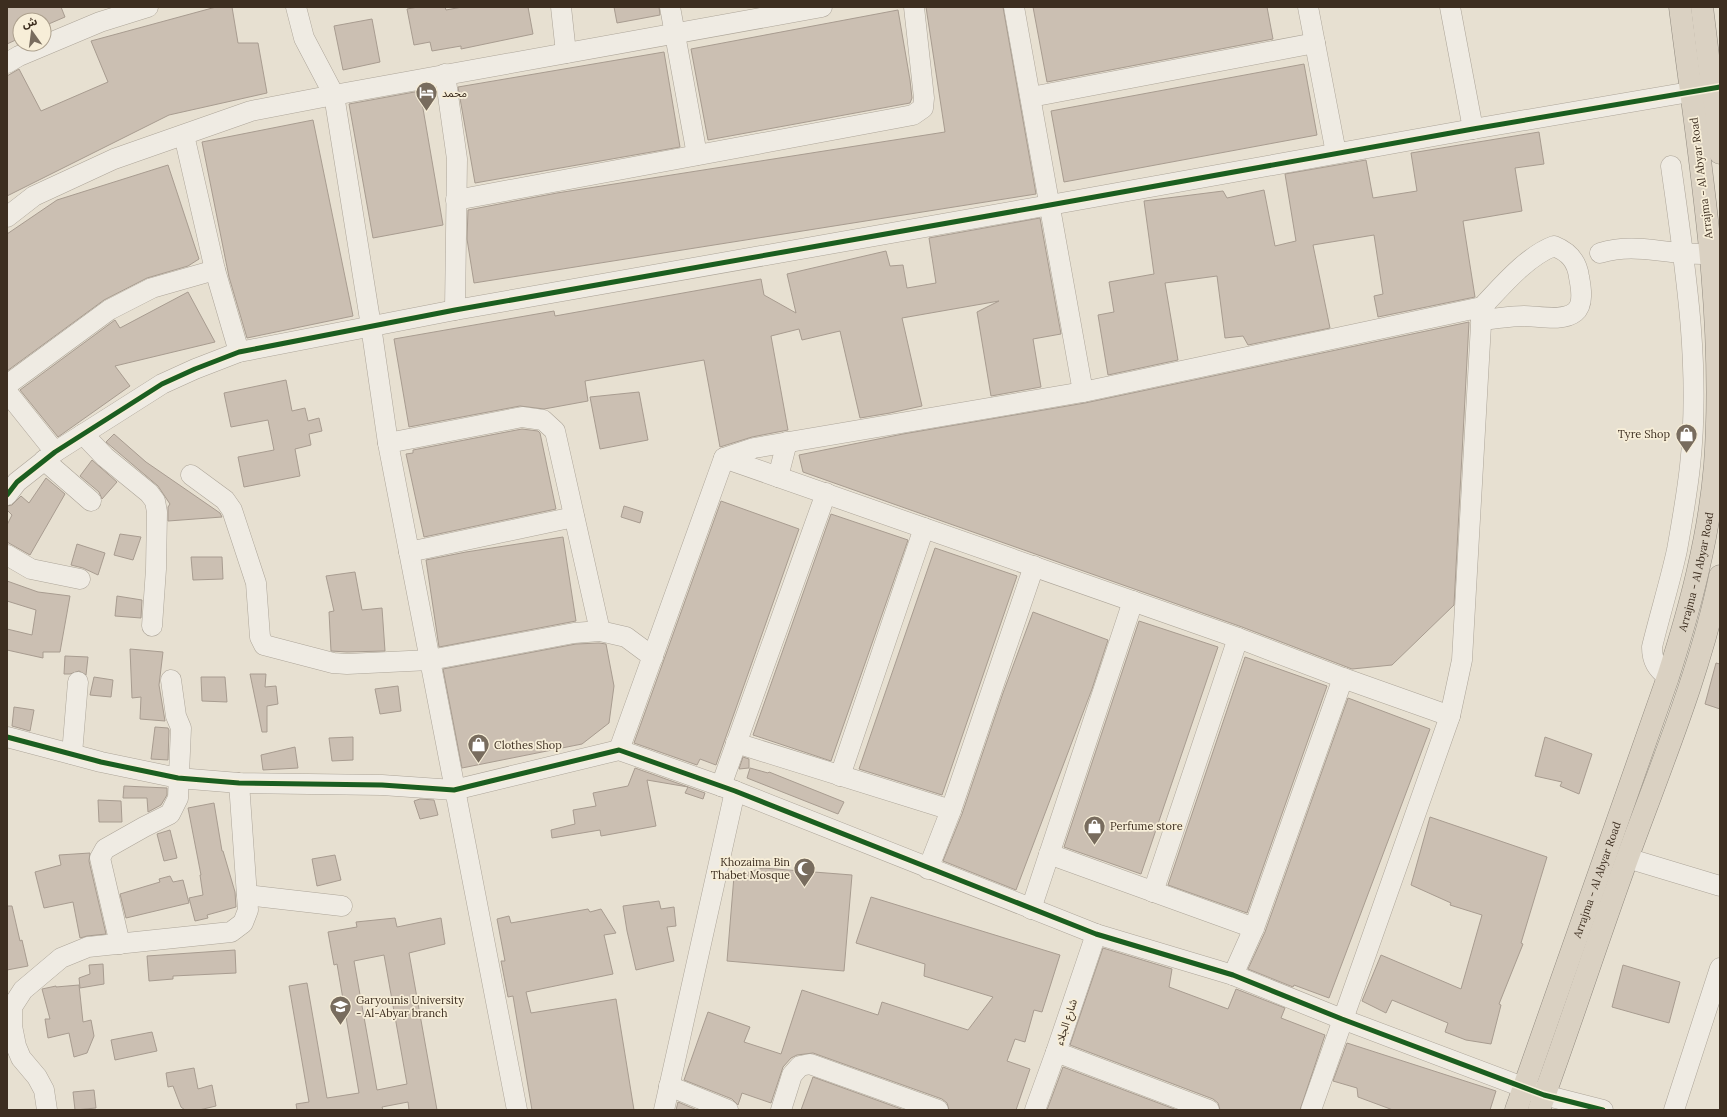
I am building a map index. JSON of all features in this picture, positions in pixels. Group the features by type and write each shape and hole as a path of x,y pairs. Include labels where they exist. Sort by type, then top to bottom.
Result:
{"highway":[{"name":"Arrajma - Al Abyar Road","path":"1536,1097 1688,617 1702,557 1715,465 1718,376 1717,334 1711,254 1680,7"},
{"name":"Arrajma - Al Abyar Road","path":"1702,7 1716,88 1720,153"},
{"name":"Arrajma - Al Abyar Road","path":"1516,1110 1536,1097 1627,858 1686,697 1718,599 1720,576"}],"street":[{"path":"7,63 19,56 100,22 148,7"},
{"path":"296,7 304,38 334,95 388,443 517,1110"},
{"path":"561,7 566,53"},
{"path":"670,7 697,155"},
{"path":"7,217 34,196 114,159 251,111 445,74 822,7"},
{"path":"456,200 913,115 923,108 924,98 914,7"},
{"path":"1014,7 1083,392"},
{"path":"1308,7 1336,154"},
{"path":"1450,7 1473,128"},
{"path":"1031,97 1315,43"},
{"path":"445,74 457,159 455,310"},
{"path":"7,495 16,482 50,456 162,384 239,352 455,310 1336,154 1473,128 1716,88"},
{"path":"184,135 215,270 239,352"},
{"path":"1668,677 1660,672 1656,667 1652,654 1652,647 1677,550 1684,508 1690,458 1694,387 1693,338 1684,253 1671,166"},
{"path":"724,458 754,448 1083,392 1482,314 1556,319 1575,313 1580,305 1581,288 1578,270 1572,256 1554,246 1545,249 1508,280 1482,314 1462,660 1450,716 1311,1110"},
{"path":"1600,253 1615,248 1627,247 1684,253 1711,254"},
{"path":"7,385 109,310 152,288 215,270"},
{"path":"7,392 50,456 91,501"},
{"path":"388,443 522,417 543,420 555,431 600,631"},
{"path":"83,434 105,457 149,493 155,501 157,512 157,540 152,626"},
{"path":"778,476 787,442"},
{"path":"724,458 1238,638 1343,678 1450,716"},
{"path":"619,750 724,458"},
{"path":"191,475 225,500 232,510 256,583 260,637 264,644 333,663 347,664 430,660 574,633 600,631 626,637 653,657"},
{"path":"664,1110 736,743 826,493"},
{"path":"409,552 574,517"},
{"path":"840,776 924,528"},
{"path":"7,555 31,569 80,579"},
{"path":"928,868 951,810 1034,566"},
{"path":"1031,908 1133,601"},
{"path":"1153,892 1238,638"},
{"path":"1233,975 1254,928 1343,678"},
{"path":"120,944 100,858 105,849 170,814 178,798 181,728 176,716 171,680"},
{"path":"72,754 78,682"},
{"path":"7,736 101,762 178,778 239,783 382,785 454,790 619,750 728,789 1096,934 1233,975 1536,1097 1603,1110"},
{"path":"736,743 951,810"},
{"path":"47,1110 44,1090 37,1077 21,1058 16,1046 12,1026 12,1007 23,990 61,958 88,947 231,932 243,923 248,910 239,783"},
{"path":"1049,854 1254,928"},
{"path":"1627,858 1720,886"},
{"path":"247,895 342,906"},
{"name":"شارع الجلاء","path":"1035,1110 1096,934"},
{"path":"1674,1110 1716,994 1720,968"},
{"path":"1056,1052 1209,1110"},
{"path":"780,1110 792,1075 800,1066 810,1064 934,1109"},
{"path":"669,1086 728,1110"}],"building":[{"path":"7,7 61,7 65,17 52,23 52,12 12,12 12,42 7,44"},
{"path":"216,7 232,7 238,43 258,43 267,93 169,115 7,196 7,76 19,69 41,111 108,82 91,41"},
{"path":"418,7 445,7 446,10 462,7 528,7 533,34 461,49 461,46 432,51 430,42 414,45 407,9"},
{"path":"614,7 659,7 660,15 617,23"},
{"path":"926,7 1003,7 1036,194 474,283 467,239 468,210 557,193 945,132"},
{"path":"1033,7 1267,7 1273,39 1047,82"},
{"path":"898,10 910,80 912,98 910,103 708,140 691,49"},
{"path":"372,19 380,62 343,70 334,26"},
{"path":"664,52 680,147 475,183 458,87"},
{"path":"1304,64 1317,135 1064,182 1051,111"},
{"path":"420,91 443,225 373,238 349,104"},
{"path":"313,120 353,316 247,338 229,277 202,142"},
{"path":"1539,132 1544,164 1515,168 1522,211 1463,221 1475,297 1378,317 1374,296 1383,294 1374,235 1313,245 1330,328 1248,345 1243,336 1225,338 1217,276 1165,283 1178,360 1108,375 1098,315 1114,312 1109,282 1154,274 1144,201 1223,191 1227,198 1264,190 1275,246 1296,241 1285,174 1366,160 1373,198 1417,191 1411,153"},
{"path":"168,165 199,259 188,266 147,278 104,300 7,371 7,234 57,200"},
{"path":"1040,218 1061,334 1033,339 1041,387 991,396 977,312 999,301 902,318 922,406 890,413 860,418 840,331 802,340 799,329 771,336 788,430 752,437 720,447 704,360 585,381 588,401 544,409 520,406 409,427 394,339 554,311 555,316 761,279 764,295 796,313 787,274 886,251 890,266 903,265 907,288 936,283 929,238"},
{"path":"188,292 215,342 115,366 130,386 58,437 20,390 115,320 120,328"},
{"path":"1469,322 1454,605 1392,665 1352,669 1242,627 803,472 799,455 903,434 1085,403"},
{"path":"286,380 292,411 305,408 308,421 319,418 322,431 309,434 311,445 295,449 300,476 244,487 238,457 274,450 268,420 231,427 224,393"},
{"path":"639,392 648,440 600,449 590,397"},
{"path":"522,429 538,431 540,433 556,509 424,537 406,454 413,453 413,450"},
{"path":"114,434 146,462 220,513 222,517 168,521 168,507 170,504 158,486 106,442"},
{"path":"92,460 117,482 102,499 99,492 80,476"},
{"path":"46,478 65,494 30,555 7,542 7,525 12,515 7,510 7,506 12,505 21,496 29,503"},
{"path":"721,501 799,529 716,765 700,759 697,765 634,743"},
{"path":"624,506 643,512 640,523 621,517"},
{"path":"831,514 908,540 831,761 753,735"},
{"path":"120,534 141,537 133,560 114,555"},
{"path":"563,537 576,621 439,647 426,560 466,552"},
{"path":"77,544 105,553 98,575 83,568 71,565"},
{"path":"935,548 1017,576 942,795 859,769"},
{"path":"191,557 222,557 223,579 193,580"},
{"path":"355,572 362,610 382,608 385,651 331,651 329,612 334,611 326,576"},
{"path":"7,581 38,592 70,596 60,652 43,652 43,658 7,650 7,629 32,635 36,610 7,601"},
{"path":"117,596 142,600 141,618 115,616"},
{"path":"1033,612 1108,640 1092,689 1016,890 943,861 962,814 1003,693"},
{"path":"1139,621 1218,647 1141,874 1064,847"},
{"path":"576,644 606,644 614,686 609,723 582,744 462,768 443,669"},
{"path":"130,649 163,652 159,685 165,721 140,719 141,697 132,698"},
{"path":"65,656 88,657 86,675 79,671 64,674"},
{"path":"1245,657 1327,686 1247,913 1168,885"},
{"path":"1716,663 1720,664 1720,709 1705,704"},
{"path":"250,674 266,674 265,687 276,686 278,704 267,706 267,732 262,732"},
{"path":"94,677 113,680 111,697 90,695"},
{"path":"201,677 225,677 227,702 202,701"},
{"path":"398,686 401,711 380,714 375,689"},
{"path":"1348,698 1430,729 1329,998 1294,985 1293,987 1248,969 1265,932"},
{"path":"14,707 34,710 30,731 12,726"},
{"path":"155,727 168,728 169,730 168,760 151,759"},
{"path":"353,737 353,760 332,761 329,738"},
{"path":"1545,737 1592,754 1579,794 1560,786 1562,782 1535,776"},
{"path":"295,747 298,768 263,770 261,755"},
{"path":"743,757 749,759 749,768 739,769"},
{"path":"635,768 705,793 703,799 685,793 688,787 647,780 656,826 601,836 600,830 552,838 551,830 575,824 573,810 596,806 593,793 628,786"},
{"path":"750,768 769,772 844,802 838,814 747,778"},
{"path":"124,786 167,788 167,795 161,805 148,812 147,798 123,798"},
{"path":"420,799 434,800 438,815 420,819 414,801"},
{"path":"98,800 121,801 122,822 99,822"},
{"path":"214,803 222,851 235,892 236,907 207,915 208,918 195,921 189,898 203,895 201,875 188,808"},
{"path":"1430,817 1547,857 1521,943 1523,944 1499,1004 1501,1005 1491,1044 1466,1040 1445,1032 1448,1023 1392,1000 1386,1013 1362,1001 1381,955 1461,989 1482,915 1450,905 1451,903 1411,885"},
{"path":"170,830 177,858 164,861 157,834"},
{"path":"90,853 89,861 106,934 80,938 73,902 44,908 35,872 61,865 59,855"},
{"path":"335,855 341,880 317,886 312,859"},
{"path":"763,868 852,875 844,971 727,961 734,876"},
{"path":"170,876 173,882 183,880 189,903 126,918 120,894 160,882 159,879"},
{"path":"871,897 1060,955 1042,1012 1034,1010 1025,1042 1015,1039 1007,1061 1030,1069 1016,1110 949,1110 947,1103 942,1099 813,1053 797,1055 791,1058 783,1067 771,1103 742,1093 738,1105 732,1099 684,1080 708,1012 750,1027 744,1042 781,1054 802,990 878,1015 882,1002 968,1030 993,997 924,976 925,964 856,943"},
{"path":"659,901 661,909 674,907 676,926 667,927 674,961 636,970 623,906"},
{"path":"7,906 12,906 20,941 22,940 28,966 7,970"},
{"path":"588,909 590,912 601,909 616,933 604,935 613,974 526,992 531,1013 616,999 634,1110 532,1110 513,996 508,997 501,961 505,961 497,919 509,916 511,923"},
{"path":"395,918 397,927 441,918 445,944 409,953 437,1110 409,1110 408,1102 382,1107 383,1110 297,1110 296,1104 309,1102 289,986 307,983 327,1098 359,1093 337,964 334,965 328,932 357,927 356,922","holes":["384,955 407,1084 377,1090 354,961"]},
{"path":"1103,948 1172,969 1169,987 1228,1009 1236,989 1285,1008 1281,1018 1325,1035 1300,1110 1220,1110 1218,1103 1213,1099 1070,1045"},
{"path":"235,950 236,973 173,976 173,979 149,981 147,956"},
{"path":"103,964 104,984 80,988 79,978 90,974 89,965"},
{"path":"1623,965 1680,982 1669,1023 1612,1007"},
{"path":"79,985 83,1022 91,1020 94,1036 87,1053 74,1057 69,1033 48,1038 45,1019 50,1019 42,989 56,986"},
{"path":"152,1032 157,1051 115,1060 111,1040"},
{"path":"1347,1043 1496,1091 1490,1110 1393,1110 1358,1097 1357,1088 1333,1081"},
{"path":"1063,1067 1177,1110 1047,1110"},
{"path":"194,1068 198,1089 212,1085 216,1106 199,1110 185,1110 181,1107 173,1086 168,1087 166,1073"},
{"path":"813,1077 904,1110 801,1110"},
{"path":"94,1090 96,1108 75,1110 73,1092"},
{"path":"678,1102 697,1110 676,1110"}],"cycle path":[{"path":"7,495 17,482 55,452 162,384 239,352 455,310 1473,129 1720,87"},
{"path":"7,737 101,762 178,778 239,783 382,785 454,790 619,750 735,791 1096,934 1233,975 1342,1019 1544,1095 1603,1110"}],"place":[{"name":"محمد","path":"427,112"},
{"name":"Tyre Shop","path":"1686,454"},
{"name":"Clothes Shop","path":"478,764"},
{"name":"Perfume store","path":"1094,846"},
{"name":"Khozaima Bin Thabet Mosque","path":"805,888"},
{"name":"Garyounis University - Al-Abyar branch","path":"340,1026"}]}
